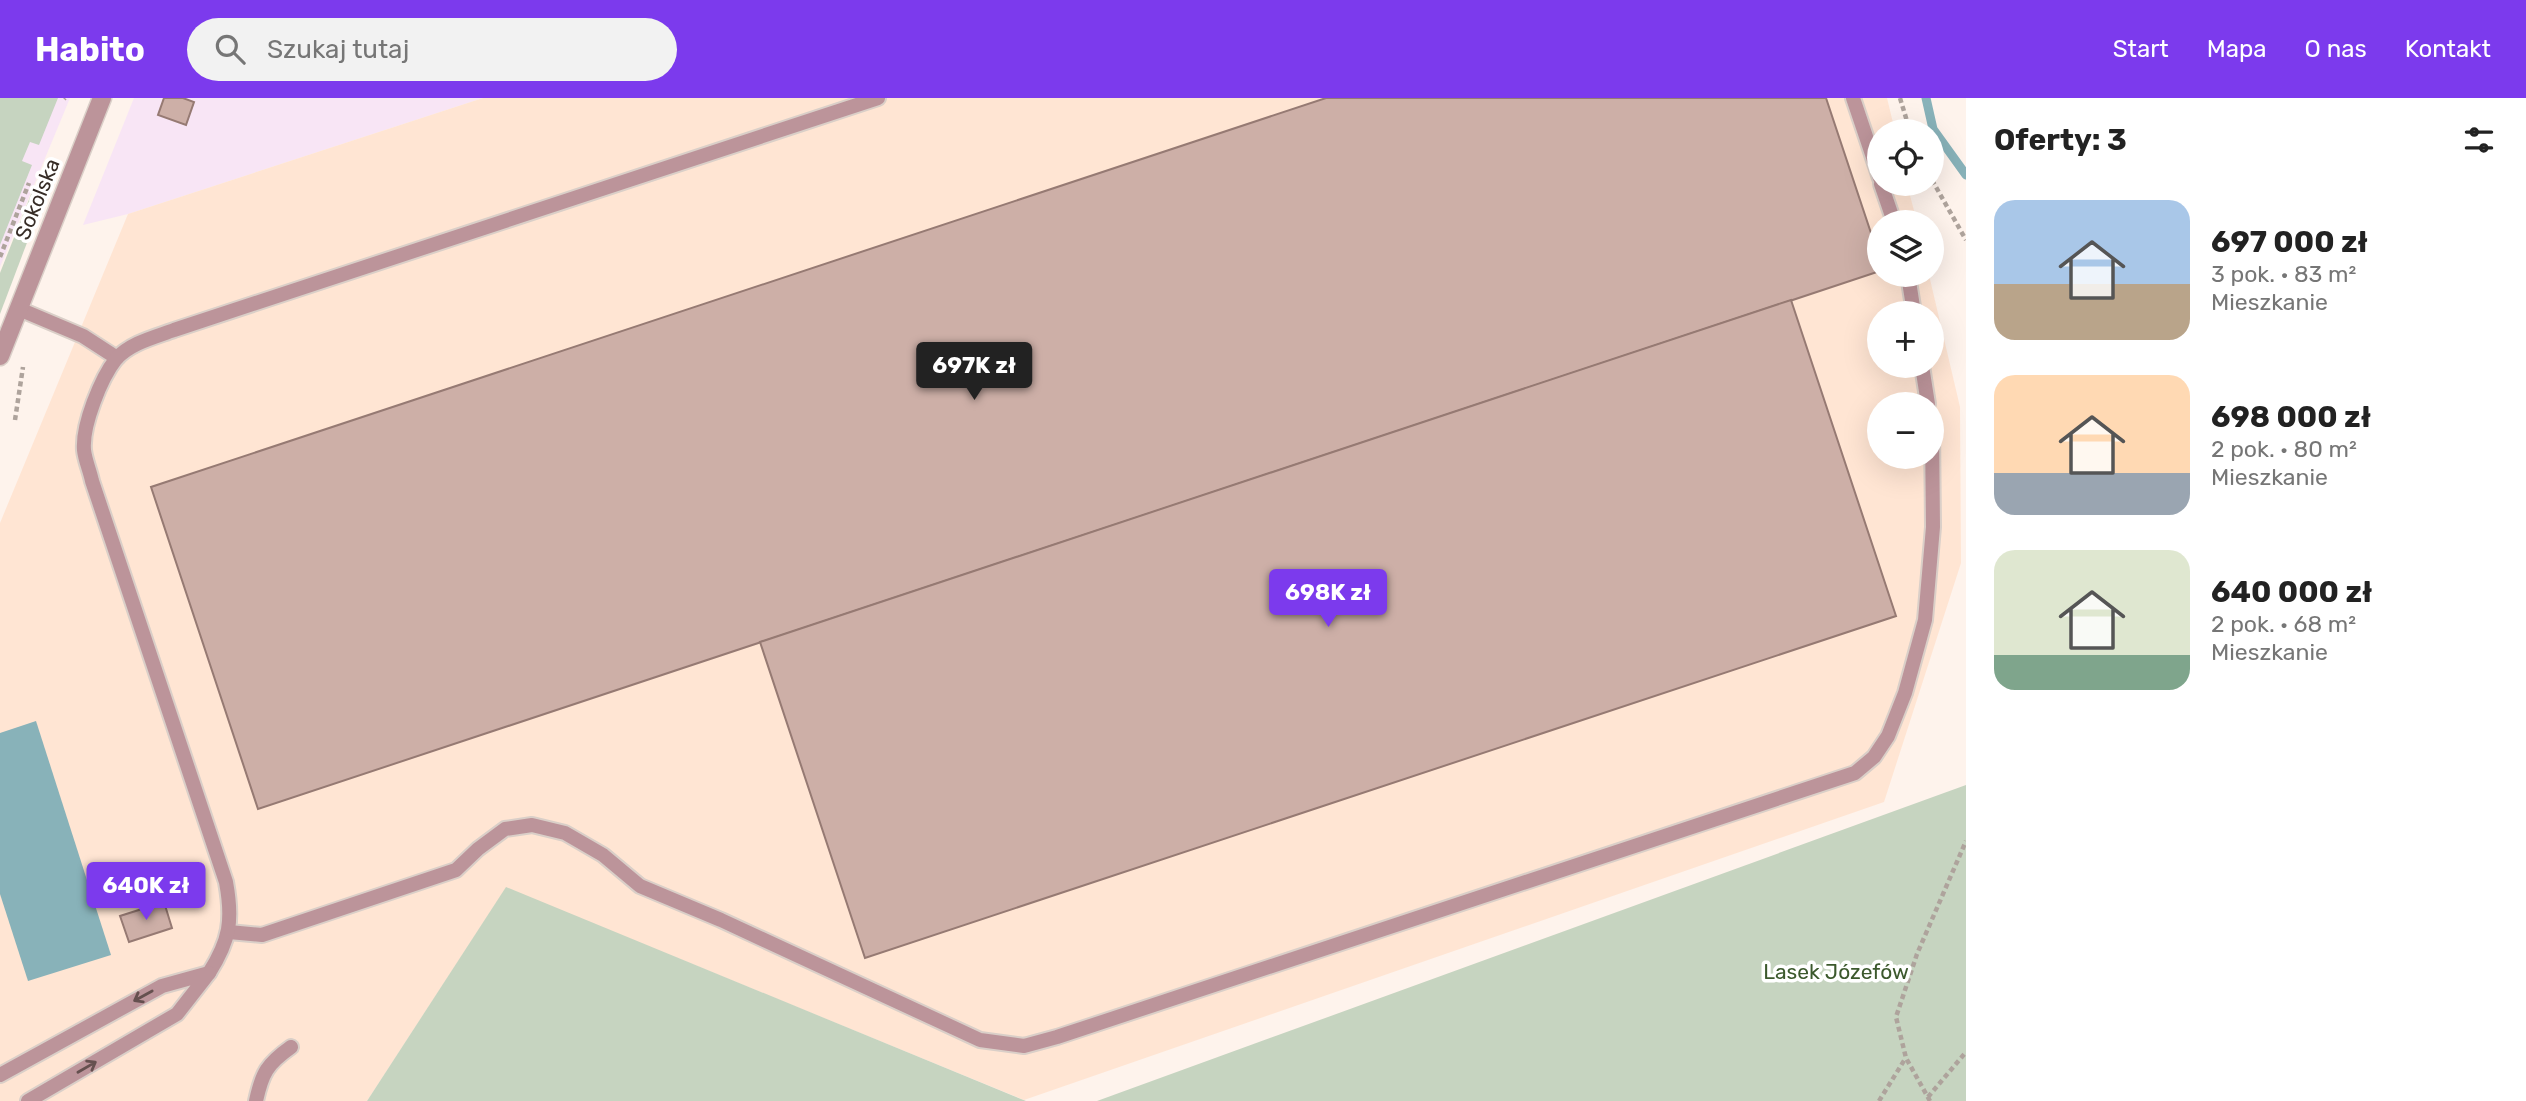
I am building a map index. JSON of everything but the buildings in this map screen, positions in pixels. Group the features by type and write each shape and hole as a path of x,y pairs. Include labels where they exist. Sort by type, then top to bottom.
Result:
{"street":[{"name":"Sokolska","path":"0,356 102,98"}],"lane":[{"path":"28,1101 177,1014 209,973 229,932 231,908 226,883 92,481 84,449 89,417 101,384 117,358 140,342 174,330 877,98"},
{"path":"1853,98 1867,139"},
{"path":"19,309 83,336 117,358"},
{"path":"229,932 262,935 456,870 505,829 532,825 565,833 603,855 640,886 721,920 979,1040 1024,1046 1854,773 1874,758 1888,736 1905,692 1926,620 1933,527 1932,469"},
{"path":"0,1075 162,986 209,973"},
{"path":"256,1101 261,1077 273,1059 291,1048"}],"path":[{"path":"1900,98 1906,119"},
{"path":"0,257 29,183"},
{"path":"1941,196 1966,240"},
{"path":"1966,841 1917,954 1896,1017 1906,1058 1929,1099 1966,1052"},
{"path":"1879,1101 1906,1058"}],"shaded area":[{"path":"0,98 70,98 0,267"},
{"path":"134,98 483,98 128,214 83,225"},
{"path":"483,98 1887,98 1892,119 1867,119 1867,196 1910,196 1914,210 1867,210 1867,287 1932,287 1935,301 1867,301 1867,378 1944,378 1944,339 1960,407 1961,563 1884,802 1024,1100 506,888 367,1101 0,1101 0,523 128,214"}],"green space":[{"path":"0,98 58,98 39,145 30,142 22,161 32,165 0,245"},
{"path":"32,192 28,240 0,314 0,273"},
{"name":"Lasek Józefów","path":"1966,785 1966,1101 1097,1101"},
{"path":"506,887 1026,1101 367,1101"}],"water":[{"path":"36,721 111,955 28,981 0,894 0,733"}],"waterway":[{"path":"1926,98 1933,129 1966,175"}]}
